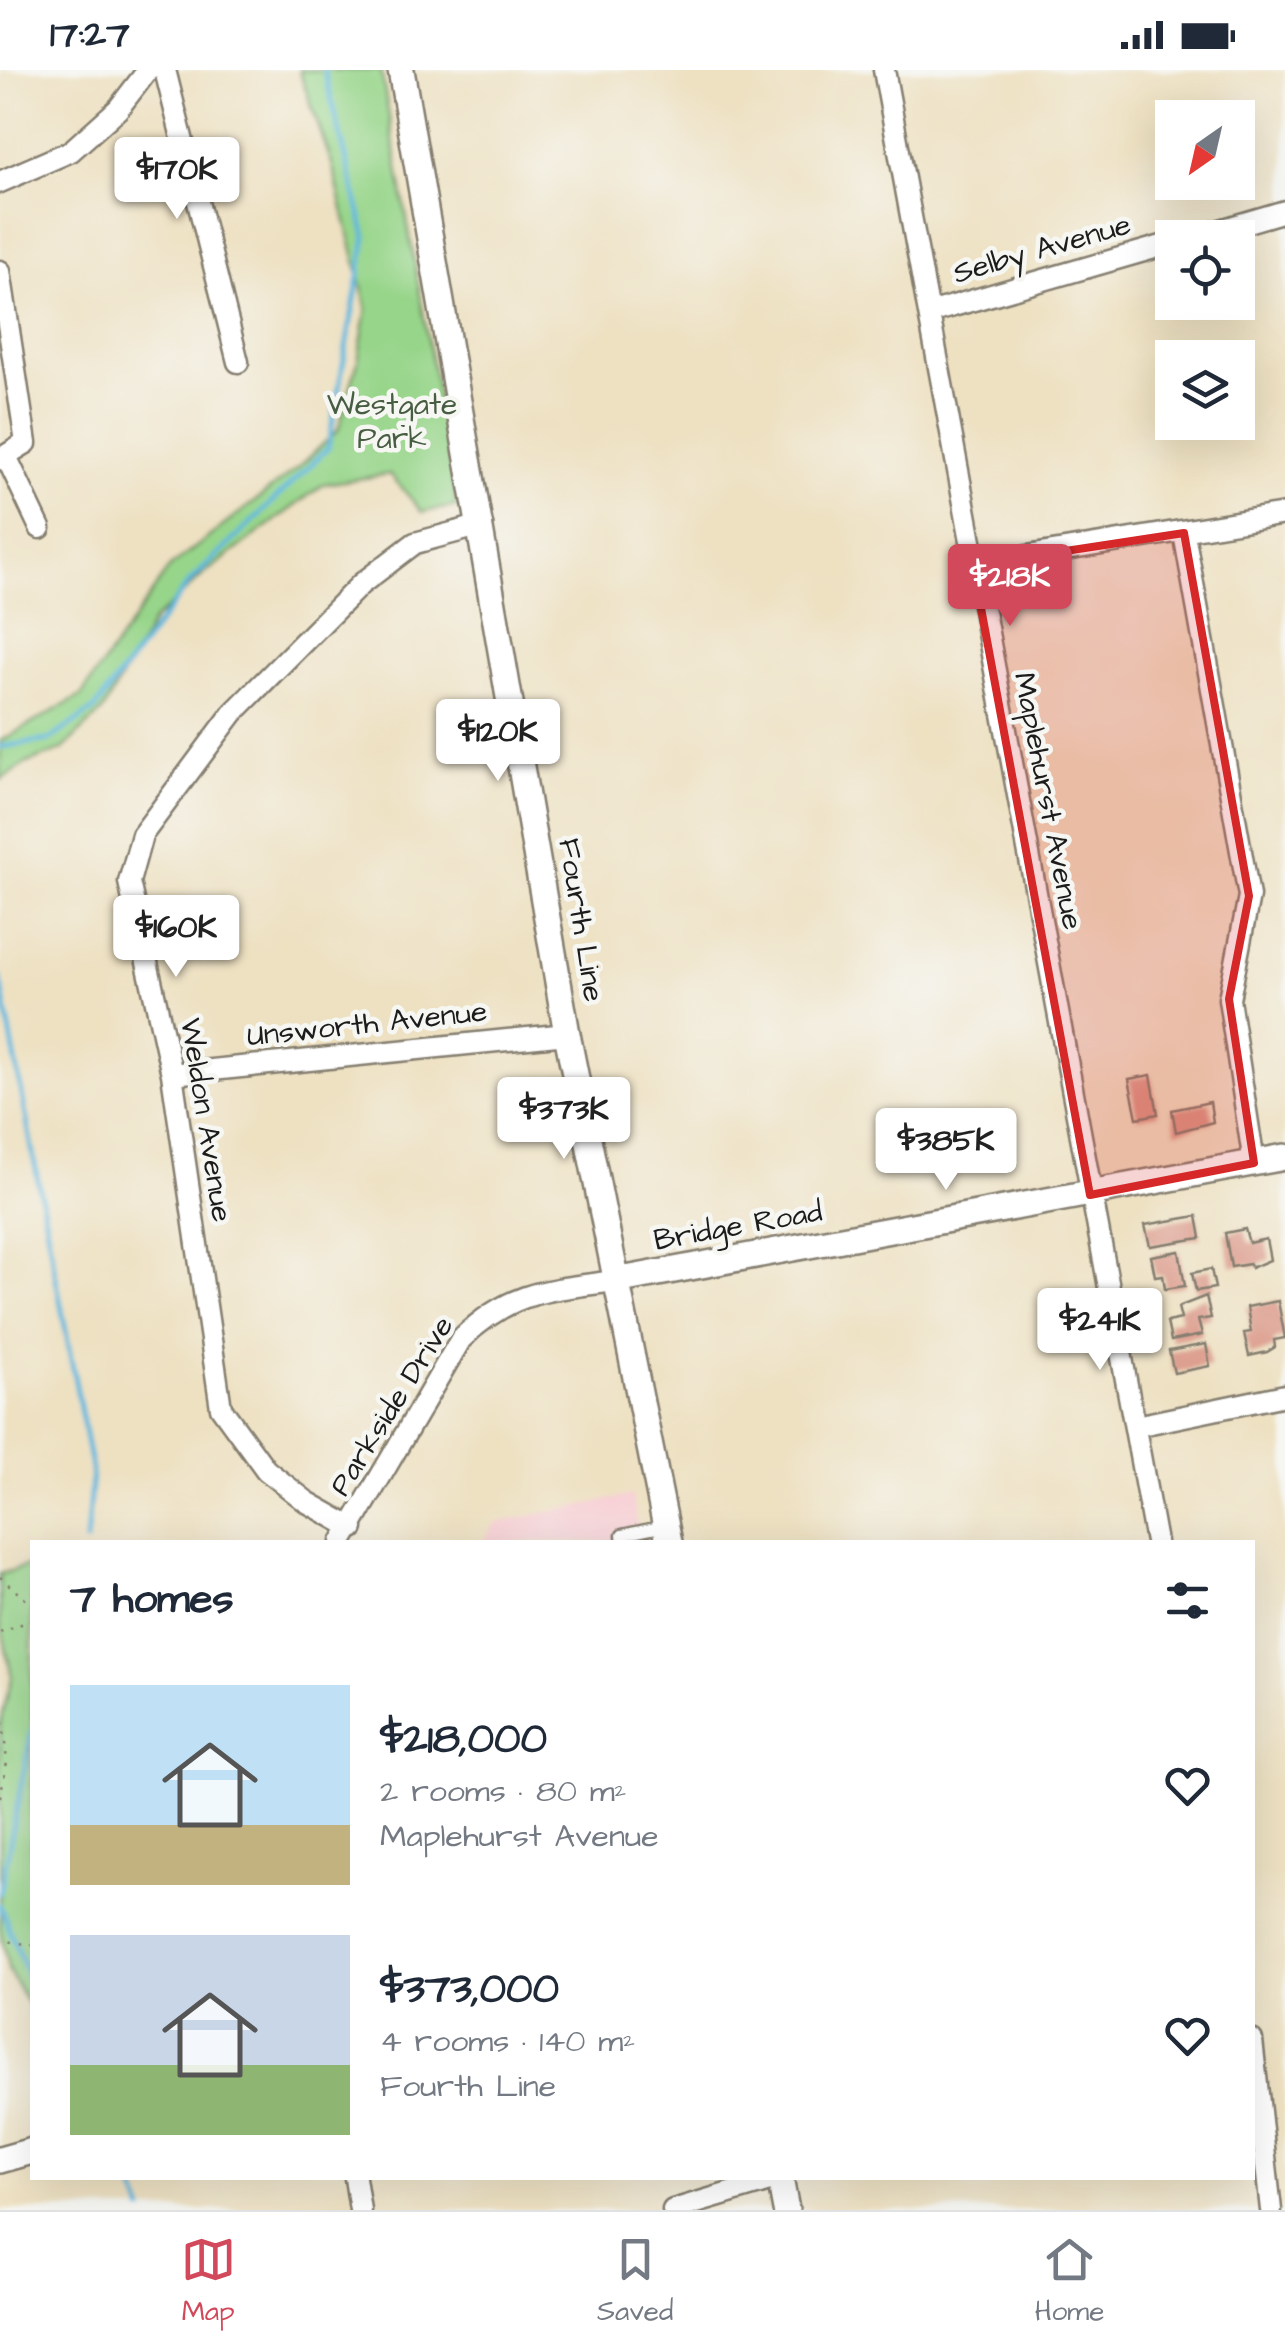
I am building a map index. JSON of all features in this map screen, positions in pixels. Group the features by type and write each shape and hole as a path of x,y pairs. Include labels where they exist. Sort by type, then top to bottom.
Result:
{"street":[{"path":"0,182 71,151 118,109 148,70"},
{"path":"166,70 238,362"},
{"name":"Fourth Line","path":"401,70 567,1034 668,1534"},
{"name":"Maplehurst Avenue","path":"884,70 972,565 1156,1540"},
{"path":"1254,220 1285,211"},
{"name":"Selby Avenue","path":"929,313 1155,248"},
{"path":"0,270 26,443 3,458 40,528"},
{"path":"972,565 1285,514"},
{"name":"Weldon Avenue","path":"347,1535 266,1470 221,1408 172,1074 128,882 142,835 233,712 361,584 415,543 482,525"},
{"path":"1184,532 1248,896 1229,999 1254,1163"},
{"name":"Unsworth Avenue","path":"172,1074 567,1034"},
{"name":"Bridge Road","path":"615,1280 1285,1157"},
{"name":"Parkside Drive","path":"347,1535 461,1339 489,1312 525,1293 615,1280"},
{"path":"1136,1426 1285,1395"},
{"path":"1255,2067 1271,2210"},
{"path":"0,2160 30,2152"},
{"path":"355,2180 360,2210"},
{"path":"673,2210 773,2180"},
{"path":"780,2180 786,2210"}],"lane":[{"path":"623,1540 622,1535 668,1534"}],"path":[{"path":"0,1577 30,1603"},
{"path":"0,1632 30,1621"},
{"path":"0,1797 7,1762 3,1723"},
{"path":"0,1940 30,1945"}],"highlighted area":[{"path":"1184,533 1249,896 1229,999 1254,1163 1090,1195 973,565"}],"shaded area":[{"path":"632,1495 641,1540 484,1540 495,1523"}],"green space":[{"name":"Westgate Park","path":"299,70 381,70 457,506 422,512 390,474 324,484 204,574 154,620 102,712 62,750 27,763 0,780 0,741 81,696 170,567 298,468 338,430 358,361 367,308 332,164"},
{"path":"30,1566 30,2008 9,1972 0,1930 0,1726 12,1677 0,1620 0,1574"}],"building":[{"path":"1151,1075 1158,1114 1137,1118 1129,1079"},
{"path":"1210,1102 1213,1122 1176,1132 1172,1110"},
{"path":"1197,1216 1201,1238 1150,1246 1145,1225"},
{"path":"1245,1229 1249,1243 1266,1239 1270,1260 1251,1268 1250,1264 1231,1267 1225,1233"},
{"path":"1179,1251 1185,1286 1165,1289 1163,1275 1155,1276 1151,1256"},
{"path":"1211,1269 1215,1288 1196,1291 1192,1273"},
{"path":"1206,1296 1211,1318 1198,1320 1202,1335 1171,1341 1167,1322 1181,1319 1178,1307"},
{"path":"1278,1301 1285,1338 1274,1340 1275,1347 1267,1352 1249,1356 1244,1333 1251,1332 1247,1307"},
{"path":"1206,1344 1210,1366 1174,1373 1169,1351"}],"waterway":[{"path":"0,747 49,740 95,709 188,584 328,448 366,237 324,70"},
{"path":"0,976 92,1472 86,1540"},
{"path":"0,1893 30,1740"},
{"path":"0,1905 30,1983"},
{"path":"131,2180 143,2210"}]}
